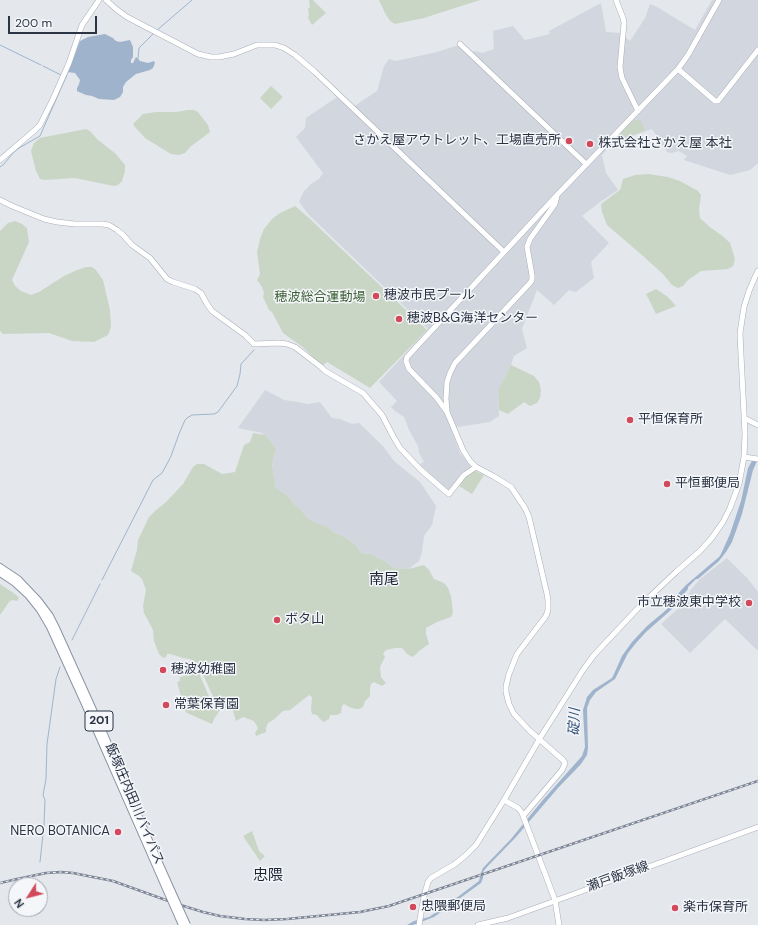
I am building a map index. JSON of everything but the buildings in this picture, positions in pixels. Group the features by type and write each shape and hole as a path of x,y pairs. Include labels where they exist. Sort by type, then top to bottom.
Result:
{"highway":[{"name":"飯塚庄内田川バイパス","path":"0,567 18,579 29,590 44,608 56,628 101,726 170,892 182,925"},
{"name":"飯塚庄内田川バイパス","path":"0,573 15,583 28,595 43,614 50,626 170,892 187,925"}],"street":[{"path":"0,160 40,125 53,99 82,25 98,0"},
{"path":"106,0 127,17 198,54 219,57 234,54 257,45 275,45 296,55 504,252"},
{"path":"616,0 624,23 620,67 621,73 638,111"},
{"path":"524,818 564,767 563,760 514,714 509,704 506,692 509,674 517,654 546,616 548,610 548,601 529,517 526,508 511,488 476,467 462,450 447,412 436,397 409,369 406,357 586,164 678,69 688,55 719,0"},
{"path":"460,44 586,164"},
{"path":"678,69 715,101 718,100 758,50"},
{"path":"447,412 447,382 455,363 530,284 532,275 527,247 530,239 555,204 557,195"},
{"path":"0,200 44,219 75,224 109,225 117,230 132,245 150,258 167,279 195,289 201,293 212,311 245,335 254,344 279,343 295,347 325,371 363,392 382,415 392,436 400,448 421,470 450,494 464,475 476,467"},
{"path":"419,925 428,882 431,878 455,864 476,846 540,738 594,655 642,605 700,551 716,533 730,508 742,473 744,457 745,434 740,333 744,307 754,277 758,271"},
{"path":"744,418 758,426"},
{"path":"744,457 758,459"},
{"path":"504,800 521,810 555,900 559,925"},
{"name":"瀬戸飯塚線","path":"478,925 508,918 758,826"}],"shaded area":[{"path":"712,0 758,0 758,163 750,170 730,175 684,160 687,156 679,151 671,153 667,152 652,129 613,143 602,155 606,173 618,190 582,216 609,243 591,262 594,278 576,292 569,290 554,305 537,290 522,329 527,348 514,356 498,390 499,416 490,422 451,429 460,453 471,467 459,476 452,489 448,490 420,464 424,462 404,417 391,407 397,401 379,382 428,329 308,214 299,202 304,191 319,179 323,173 296,137 305,128 306,118 337,97 350,109 377,91 384,66 389,59 396,61 437,52 459,45 468,53 475,51 482,53 494,49 493,31 513,26 525,40 550,34 549,31 601,3 606,32 620,33 630,41 645,18 650,4 695,30"},
{"path":"265,390 284,400 307,404 320,402 332,418 340,419 352,424 359,423 383,446 394,461 420,482 436,506 432,525 424,536 419,561 409,569 393,568 388,563 370,554 361,553 355,544 345,537 333,532 326,526 307,518 287,495 276,488 272,467 276,449 262,433 238,428"},
{"path":"727,558 748,579 758,592 758,649 757,650 725,619 690,653 661,624 680,607 699,580"}],"green space":[{"path":"309,0 313,0 326,13 312,25 308,18 308,9 310,7"},
{"path":"379,0 480,0 424,18 395,24 390,21"},
{"path":"271,86 283,97 271,109 260,98"},
{"path":"188,110 198,112 208,125 210,132 190,147 185,153 179,155 171,154 145,138 133,124 143,114"},
{"path":"635,120 640,120 645,130 617,141 615,139 630,123"},
{"path":"86,129 116,154 125,165 122,181 118,185 114,186 75,178 40,179 36,171 31,151 34,143 40,138"},
{"path":"648,174 668,177 680,181 698,191 701,195 699,209 700,218 730,243 735,259 733,266 728,269 701,271 688,280 683,286 678,288 672,285 663,274 607,225 602,212 601,204 620,190 623,179 635,175"},
{"name":"穂波総合運動場","path":"295,206 427,330 370,388 327,362 322,366 304,348 283,333 263,297 264,293 262,287 257,280 260,274 257,252 260,239 264,229 272,219 280,213"},
{"path":"15,221 27,228 29,242 12,280 15,286 21,291 31,295 77,270 92,267 103,280 110,310 111,327 108,335 94,342 72,341 49,333 3,334 0,331 0,231 8,223"},
{"path":"656,289 668,297 676,306 656,314 646,294"},
{"path":"511,365 534,376 539,382 541,390 540,398 537,403 530,406 524,402 508,414 499,410 498,390"},
{"path":"253,433 265,435 276,449 272,466 276,488 287,495 307,518 326,526 333,532 345,537 355,544 361,553 370,554 388,563 393,568 409,569 424,565 434,579 444,583 448,588 451,596 453,613 451,617 426,628 429,644 413,657 407,654 402,648 386,650 383,654 385,657 380,667 381,677 386,683 382,686 374,682 371,684 370,696 365,701 363,707 355,709 344,704 342,706 341,713 337,715 330,715 329,719 324,722 317,715 312,714 312,697 309,695 290,710 283,711 268,723 266,732 256,736 255,733 258,728 254,721 243,717 236,721 233,711 217,705 204,677 194,661 170,654 167,654 166,657 163,658 159,654 154,641 153,630 144,613 143,606 146,590 145,587 142,579 131,571 137,550 138,540 149,517 183,484 193,467 197,464 204,464 222,474 235,472 244,445 250,442"},
{"path":"475,471 484,475 472,494 459,486 464,478"},
{"path":"0,584 19,598 17,601 12,600 9,602 0,615"},
{"path":"199,673 213,706 220,710 212,724 185,711 177,682 180,681 180,677"},
{"path":"252,831 259,851 265,856 260,861 243,836"}],"water":[{"path":"105,34 120,42 130,40 133,47 133,57 131,63 133,63 136,57 140,61 148,63 154,61 155,63 153,68 150,70 136,74 126,82 120,97 114,100 99,99 77,91 80,80 75,73 67,72 80,41 88,37"},
{"path":"753,459 758,459 753,470 742,514 732,542 726,552 719,561 688,587 672,609 646,632 628,653 615,679 596,692 590,700 587,708 588,748 587,755 581,764 558,788 516,837 486,868 483,872 481,883 434,917 413,925 407,925 414,921 429,917 479,881 483,868 511,839 582,756 585,747 583,710 587,697 593,690 612,678 622,656 632,642 647,626 673,603 673,599 686,585 719,557 730,534 741,501 748,468"}],"waterway":[{"path":"156,31 192,0"},
{"path":"138,59 139,48 154,33"},
{"path":"0,45 41,65"},
{"path":"43,66 61,75"},
{"path":"66,77 68,72"},
{"path":"0,167 19,148 40,136 66,77"},
{"path":"102,580 153,480 162,473 167,464 185,420 192,415 214,414 218,412 237,386 241,364 254,350"},
{"path":"72,640 100,584"},
{"path":"40,862 44,825 45,800 43,795 46,779 47,744 56,679 60,667"}],"railway":[{"path":"0,883 46,873 73,873 113,881 203,912 245,919 287,919 360,912 389,906 758,781"}],"place":[{"name":"さかえ屋アウトレット、工場直売所","path":"569,141"},
{"name":"株式会社さかえ屋 本社","path":"590,144"},
{"name":"穂波市民プール","path":"376,296"},
{"name":"穂波B&G海洋センター","path":"399,319"},
{"name":"平恒保育所","path":"630,420"},
{"name":"平恒郵便局","path":"667,484"},
{"name":"市立穂波東中学校","path":"749,603"},
{"name":"ボタ山","path":"277,620"},
{"name":"穂波幼稚園","path":"163,670"},
{"name":"常葉保育園","path":"166,705"},
{"name":"NERO BOTANICA","path":"118,832"},
{"name":"忠隈郵便局","path":"413,907"},
{"name":"楽市保育所","path":"675,908"}],"district":[{"name":"南尾","path":"384,580"},
{"name":"忠隈","path":"268,876"}],"water label":[{"name":"碇川","path":"575,722"}]}
